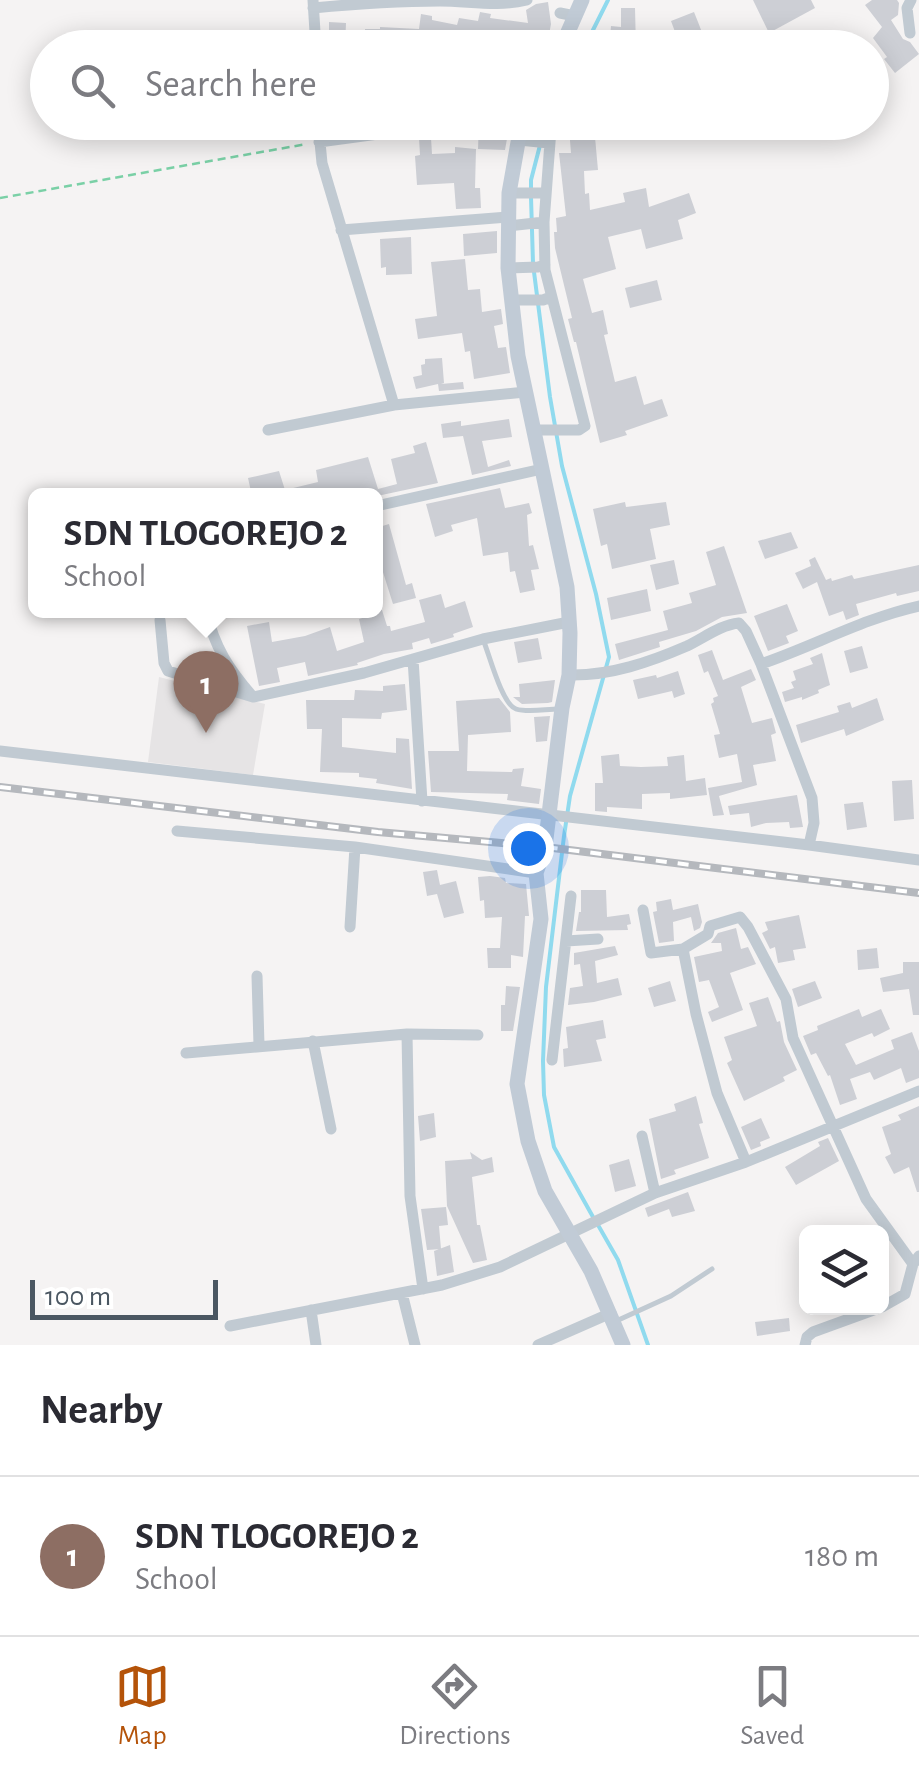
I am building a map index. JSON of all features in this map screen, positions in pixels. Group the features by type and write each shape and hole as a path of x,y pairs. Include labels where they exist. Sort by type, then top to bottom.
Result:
{"main road":[{"path":"523,141 511,223 518,356 525,392 540,430 542,469 567,587 570,622 569,675 545,847 536,873 542,918 518,1084 528,1141 545,1190 576,1231 617,1316 624,1345"}],"street":[{"path":"910,0 910,34"},
{"path":"315,30 313,4 521,1"},
{"path":"334,140 319,142 322,164 394,405"},
{"path":"540,430 585,426 541,266 541,193 548,140"},
{"path":"523,141 547,143"},
{"path":"514,193 541,193"},
{"path":"341,230 542,222"},
{"path":"513,268 541,266"},
{"path":"515,300 547,299"},
{"path":"268,430 394,405 525,392"},
{"path":"383,504 542,469"},
{"path":"761,664 892,612 919,606"},
{"path":"208,618 218,651 253,698"},
{"path":"160,620 168,672 253,698 364,674 483,639 570,622"},
{"path":"569,675 590,676 661,657 739,623 761,664 812,798 814,823 808,845"},
{"path":"413,659 422,801"},
{"path":"0,751 919,860"},
{"path":"177,831 355,847 536,873"},
{"path":"350,927 355,847"},
{"path":"552,1060 566,941 563,921 571,896"},
{"path":"643,910 651,953 683,950 708,934 710,926 740,917 786,999 793,1038 866,1199 916,1260 905,1294 889,1302"},
{"path":"542,918 563,921"},
{"path":"566,941 598,939"},
{"path":"683,950 717,1093 746,1162"},
{"path":"257,976 259,1045"},
{"path":"407,1034 410,1196 423,1288"},
{"path":"186,1052 407,1034 478,1035"},
{"path":"313,1041 331,1130"},
{"path":"230,1326 402,1293 500,1267 655,1192 746,1162 919,1091"},
{"path":"642,1136 655,1192"},
{"path":"402,1293 415,1345"},
{"path":"311,1310 316,1345"},
{"path":"805,1345 813,1332 859,1315"},
{"path":"538,1345 617,1316"}],"lane":[{"path":"483,639 504,696 513,708 562,708"},
{"path":"617,1316 671,1296 712,1268"}],"path":[{"path":"0,198 319,142"}],"shaded area":[{"path":"159,677 265,704 253,775 148,762"}],"building":[{"path":"753,0 811,0 815,8 768,30"},
{"path":"872,0 899,3 898,15 891,20 919,54 895,73 889,65 889,30 880,30 882,27 865,5"},
{"path":"548,2 550,30 365,30 419,29 421,14 457,25 459,18 478,21 480,12 491,14 490,18 528,23 526,10"},
{"path":"621,8 635,8 636,30 611,30 611,26 621,27"},
{"path":"694,12 701,30 674,30 671,21"},
{"path":"329,22 346,23 346,30 329,30"},
{"path":"419,140 431,140 432,154 455,153 455,147 476,149 475,188 480,188 481,208 456,209 454,183 417,185 415,156 420,155"},
{"path":"478,140 507,140 505,150 478,149"},
{"path":"570,140 595,140 598,170 584,171 590,210 625,202 623,193 646,188 649,207 689,193 696,213 678,220 683,239 646,249 641,229 608,237 616,269 583,279 592,313 603,310 608,334 604,335 615,382 636,376 644,405 662,399 668,416 600,443 568,319 572,318 555,248 556,218 566,216 559,153 571,153"},
{"path":"497,231 497,253 464,256 463,234"},
{"path":"411,237 412,274 386,275 386,267 381,268 380,239"},
{"path":"465,259 468,290 480,289 482,312 501,309 503,324 494,326 498,348 506,347 510,373 474,379 470,351 465,352 462,333 418,339 415,319 437,316 431,262"},
{"path":"657,280 662,300 630,308 625,288"},
{"path":"442,358 441,384 463,382 464,389 439,391 438,384 416,389 413,377 422,375 425,359"},
{"path":"509,419 512,437 482,441 488,467 509,460 511,466 472,475 463,436 443,438 441,424 461,421 461,426"},
{"path":"426,442 438,483 383,495 382,488 397,484 391,459 415,453 413,446"},
{"path":"368,457 378,488 293,488 318,482 316,470"},
{"path":"279,471 284,488 250,488 248,478"},
{"path":"500,488 505,508 529,503 529,546 533,545 539,569 531,570 535,590 520,593 515,571 510,572 508,552 483,556 477,518 451,525 453,531 435,537 426,504"},
{"path":"625,502 626,507 666,502 670,525 650,529 656,559 612,569 607,544 601,546 593,509"},
{"path":"389,524 406,585 412,583 416,598 393,604 383,572 383,526"},
{"path":"791,532 798,548 765,559 758,541"},
{"path":"724,546 747,613 722,617 696,631 659,642 660,647 619,660 615,644 668,630 663,611 692,603 689,593 716,585 706,552"},
{"path":"815,557 826,580 832,581 919,565 919,591 856,604 859,615 846,620 843,611 829,616 817,582 803,589 795,573 811,566 809,560"},
{"path":"674,560 679,584 656,590 650,565"},
{"path":"647,589 651,611 611,620 607,598"},
{"path":"441,594 445,608 465,601 473,627 431,644 429,638 412,643 413,649 308,676 305,662 277,668 280,682 259,686 247,626 269,622 272,642 330,627 337,651 364,642 359,619 383,618 383,613 391,631 425,622 419,600"},
{"path":"787,604 798,631 786,636 789,643 768,651 754,616"},
{"path":"538,638 542,659 518,663 514,642"},
{"path":"862,646 868,668 850,673 844,651"},
{"path":"712,650 723,680 751,669 756,680 741,687 752,723 772,718 776,733 771,735 776,761 753,765 757,785 719,796 724,815 713,816 708,788 742,782 737,754 719,758 714,735 720,734 711,704 718,696 698,655"},
{"path":"822,653 830,685 802,700 785,702 782,692 794,688 793,671 813,664 810,658"},
{"path":"678,671 685,694 674,698 672,691 638,699 633,680"},
{"path":"555,680 552,702 522,704 513,697 520,697 519,684"},
{"path":"405,684 407,710 382,713 381,719 342,718 342,747 396,753 396,738 409,739 412,789 376,783 377,779 359,777 359,773 320,772 322,729 307,729 306,700 354,700 355,690 383,691 383,686"},
{"path":"499,698 510,712 511,732 468,735 467,771 512,772 524,768 521,786 541,789 539,804 507,800 508,794 431,792 428,751 459,751 456,701"},
{"path":"877,698 884,720 846,736 844,729 801,743 796,725 839,712 837,706 850,702 852,708"},
{"path":"550,716 547,741 536,742 534,717"},
{"path":"619,754 620,766 641,767 668,766 667,757 684,755 686,781 705,778 707,795 670,799 670,793 642,794 642,809 607,807 607,812 595,811 595,783 603,783 601,756"},
{"path":"912,780 914,819 894,821 892,781"},
{"path":"797,795 803,827 790,828 789,822 751,827 749,813 730,815 728,806"},
{"path":"863,802 867,827 847,830 844,804"},
{"path":"437,870 440,885 456,881 464,913 444,918 437,894 427,896 423,872"},
{"path":"478,877 505,878 506,883 526,884 529,916 525,916 523,957 511,955 511,968 488,968 487,948 500,948 502,917 485,918 484,900 480,901"},
{"path":"581,890 606,890 607,917 629,914 628,930 576,931"},
{"path":"671,899 673,910 698,904 702,922 694,931 691,917 673,922 674,941 659,943 653,912 657,911 656,902"},
{"path":"799,915 806,948 793,950 795,960 778,963 775,947 770,949 762,933 768,930 765,922"},
{"path":"736,928 741,949 748,947 756,964 730,973 743,1010 712,1022 708,1012 719,1007 709,980 699,982 694,957 722,951 721,943 711,943 718,933"},
{"path":"615,946 618,955 595,961 597,983 618,978 622,995 568,1005 570,988 583,986 580,964 574,965 574,953"},
{"path":"877,948 879,968 858,970 857,950"},
{"path":"903,962 919,962 919,1015 913,1015 909,989 883,992 880,978 903,973"},
{"path":"670,981 676,1001 654,1007 648,988"},
{"path":"815,981 822,998 798,1007 792,989"},
{"path":"506,986 520,987 513,1031 501,1031"},
{"path":"768,997 797,1070 783,1077 785,1081 744,1101 727,1063 732,1060 724,1037 757,1026 749,1003"},
{"path":"859,1009 862,1017 881,1009 890,1029 845,1044 856,1065 894,1049 891,1040 912,1032 919,1051 919,1078 906,1083 901,1068 874,1080 870,1072 850,1079 857,1099 840,1105 830,1075 816,1053 811,1055 803,1036"},
{"path":"603,1020 606,1038 596,1040 602,1061 564,1067 563,1049 568,1048 566,1027"},
{"path":"696,1096 709,1158 674,1170 676,1174 661,1179 649,1119 676,1111 674,1104"},
{"path":"919,1106 917,1192 909,1167 894,1174 885,1157 891,1154 882,1127 901,1120 898,1115"},
{"path":"434,1113 436,1137 420,1141 418,1116"},
{"path":"761,1118 770,1138 751,1150 741,1127"},
{"path":"828,1138 839,1161 796,1185 785,1167"},
{"path":"470,1152 482,1160 492,1157 494,1172 472,1177 477,1225 487,1260 473,1263 447,1206 445,1161 472,1159"},
{"path":"629,1159 636,1186 615,1192 609,1165"},
{"path":"688,1192 695,1211 672,1217 669,1209 648,1217 645,1208"},
{"path":"446,1207 448,1225 439,1226 441,1249 427,1250 421,1209"},
{"path":"450,1245 454,1272 437,1276 434,1251"},
{"path":"789,1318 790,1331 757,1336 755,1322"}],"waterway":[{"path":"593,30 608,0"},
{"path":"531,188 541,140"},
{"path":"531,197 533,263"},
{"path":"534,272 562,466 609,657 570,796 546,987 543,1061 544,1095 554,1147 593,1217"},
{"path":"598,1225 618,1260 648,1345"}],"railway":[{"path":"0,787 919,893"}],"place":[{"name":"SDN TLOGOREJO 2","path":"206,733"}]}
